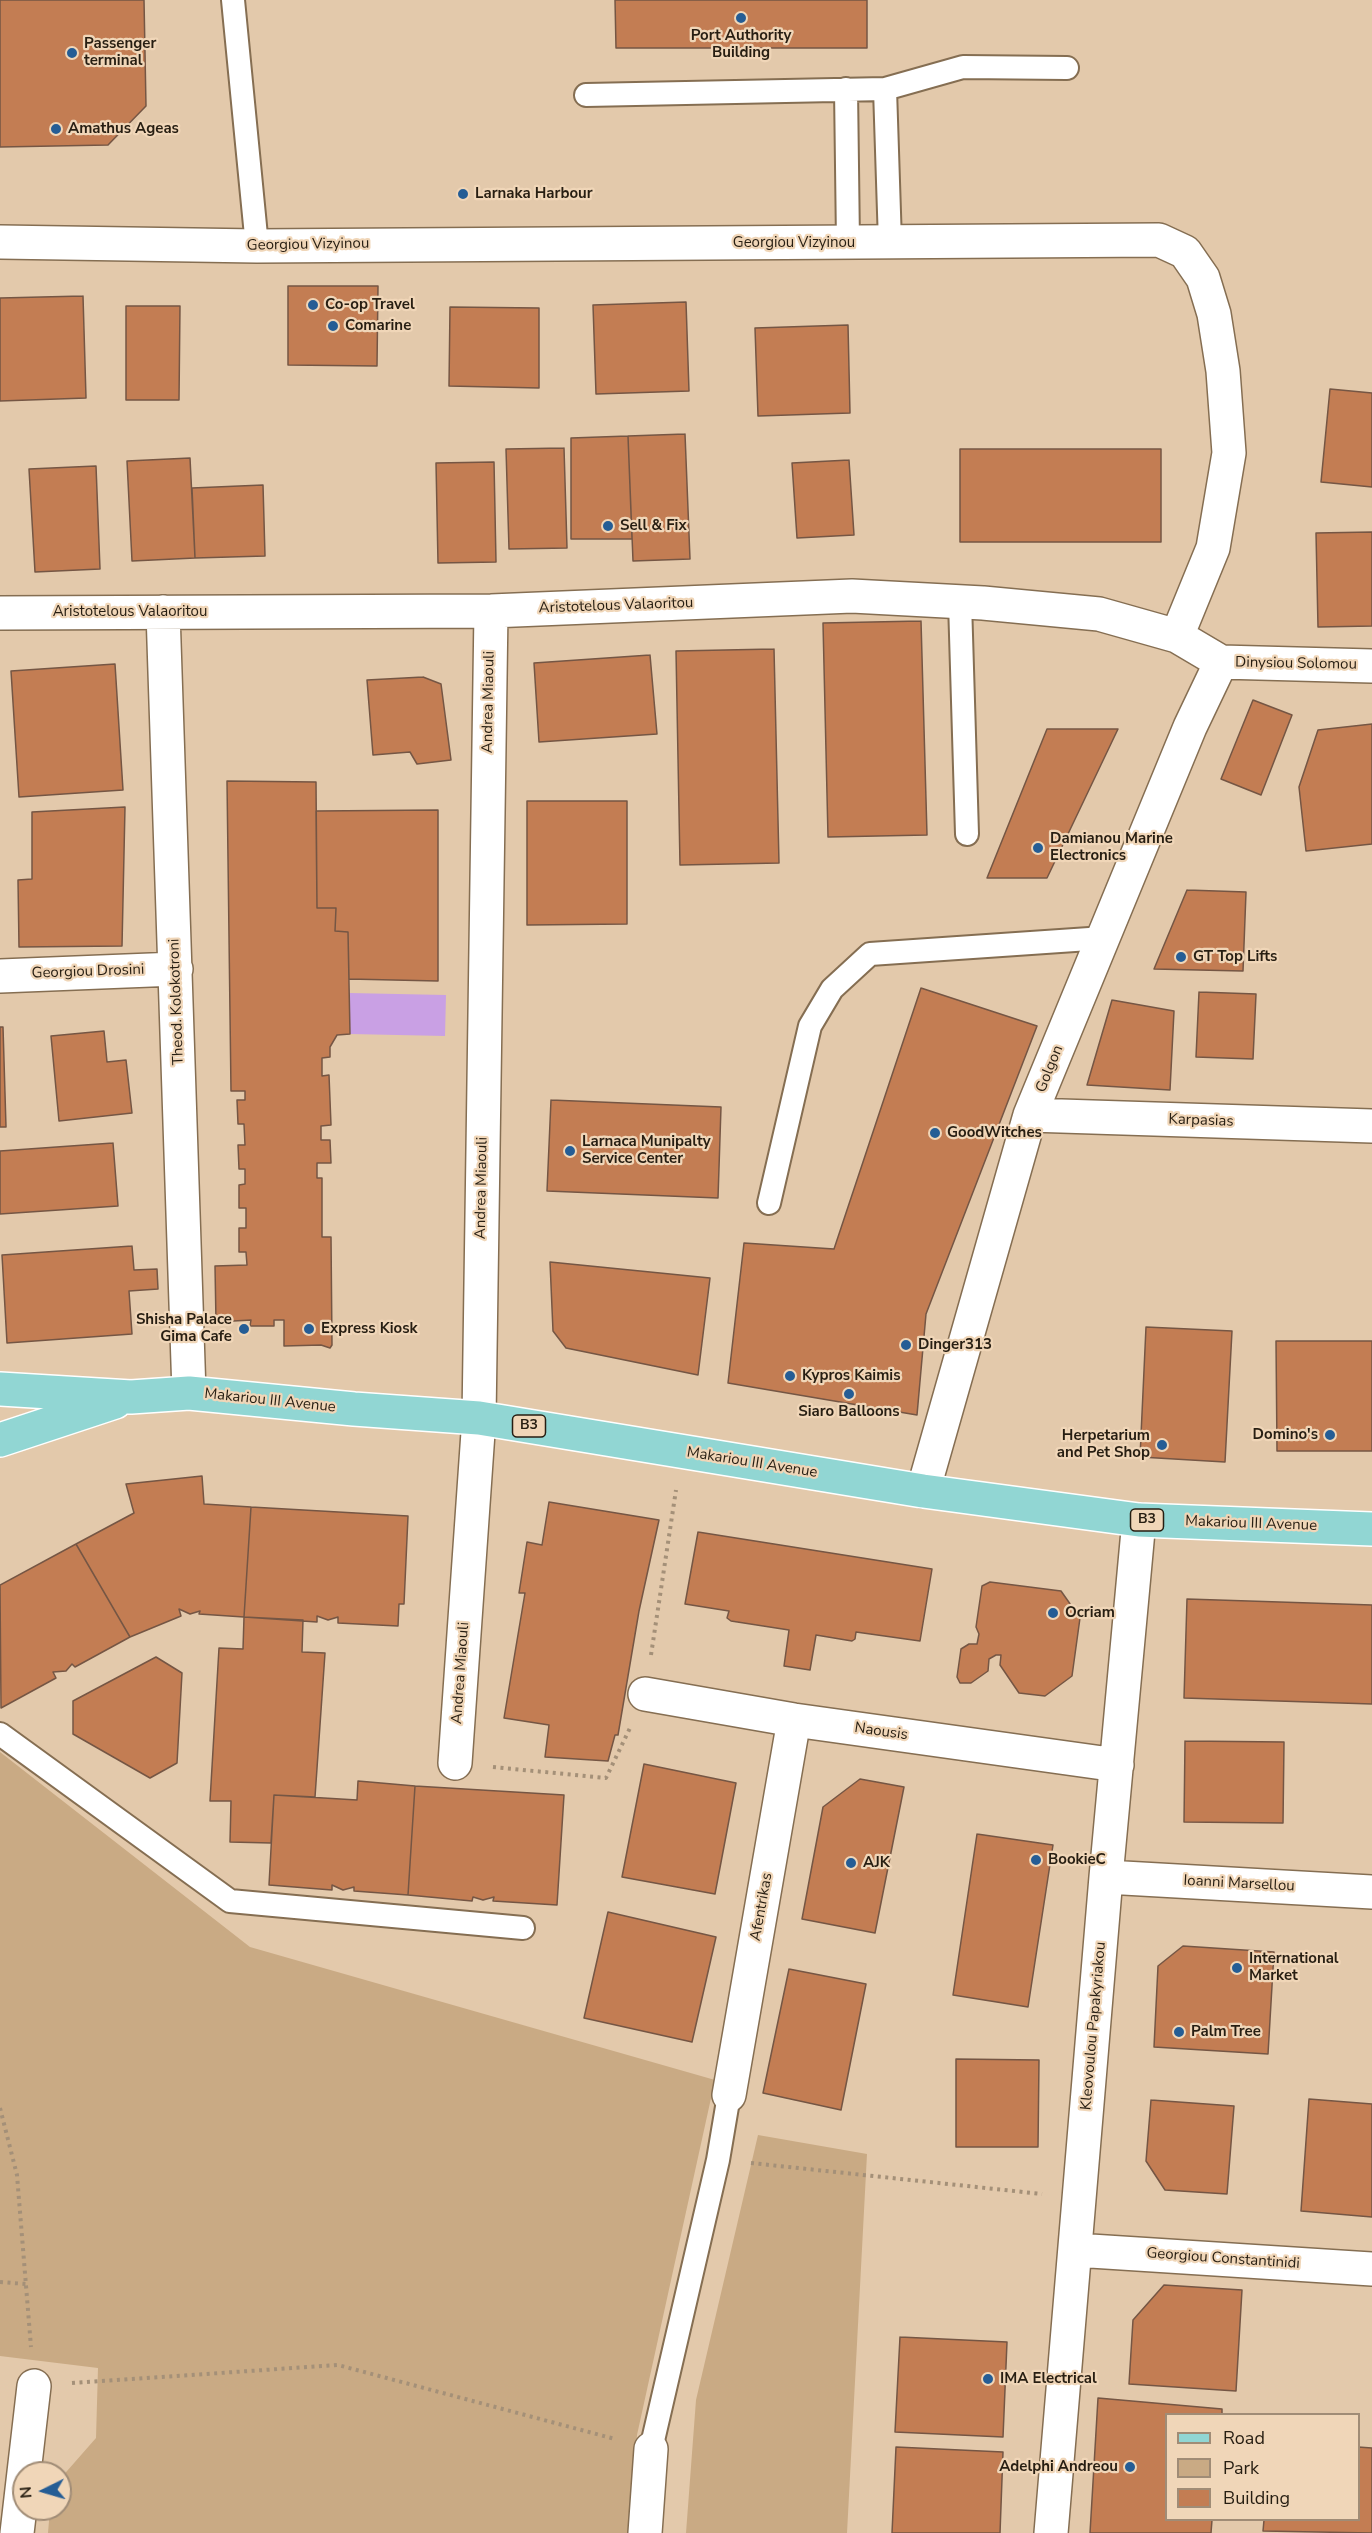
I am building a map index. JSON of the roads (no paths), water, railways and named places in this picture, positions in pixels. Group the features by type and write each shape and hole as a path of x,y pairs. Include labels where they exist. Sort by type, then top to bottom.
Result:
{"main road":[{"name":"Makariou III Avenue","path":"0,1389 131,1397 189,1393 479,1418 923,1491 1139,1520 1372,1529"},
{"name":"Makariou III Avenue","path":"0,1440 131,1397"}],"street":[{"name":"Georgiou Vizyinou","path":"0,242 257,246 1159,240 1185,252 1203,278 1214,314 1223,371 1229,453 1213,549 1178,636"},
{"name":"Aristotelous Valaoritou","path":"0,613 490,611 852,596 960,602 1099,614 1178,636 1221,662"},
{"name":"Andrea Miaouli","path":"455,1763 479,1418 490,611"},
{"name":"Theod. Kolokotroni","path":"163,612 189,1393"},
{"name":"Dinysiou Solomou","path":"1221,662 1372,666"},
{"name":"Golgon","path":"923,1491 1030,1115 1190,727 1221,662"},
{"name":"Georgiou Drosini","path":"0,975 176,969"},
{"name":"Karpasias","path":"1030,1115 1372,1126"},
{"name":"Kleovoulou Papakyriakou","path":"1051,2533 1106,1877 1139,1520"},
{"name":"Naousis","path":"645,1694 794,1720 1117,1766"},
{"name":"Afentrikas","path":"729,2095 794,1720"},
{"name":"Ioanni Marsellou","path":"1106,1877 1372,1892"},
{"name":"Georgiou Constantinidi","path":"1075,2250 1372,2269"},
{"path":"17,2533 34,2386"},
{"path":"645,2533 651,2449"}],"lane":[{"path":"233,0 257,246"},
{"path":"586,95 885,89 963,66 1067,68"},
{"path":"846,88 848,243"},
{"path":"885,89 890,243"},
{"path":"960,602 967,834"},
{"path":"769,1203 810,1026 832,989 870,954 1104,938"},
{"path":"0,1734 230,1901 523,1928"},
{"path":"651,2449 718,2160 729,2095"}],"place":[{"name":"Port Authority Building","path":"741,18"},
{"name":"Passenger terminal","path":"72,53"},
{"name":"Amathus Ageas","path":"56,129"},
{"name":"Larnaka Harbour","path":"463,194"},
{"name":"Co-op Travel","path":"313,305"},
{"name":"Comarine","path":"333,326"},
{"name":"Sell & Fix","path":"608,526"},
{"name":"Damianou Marine Electronics","path":"1038,848"},
{"name":"GT Top Lifts","path":"1181,957"},
{"name":"GoodWitches","path":"935,1133"},
{"name":"Larnaca Munipalty Service Center","path":"570,1151"},
{"name":"Shisha Palace Gima Cafe","path":"244,1329"},
{"name":"Express Kiosk","path":"309,1329"},
{"name":"Dinger313","path":"906,1345"},
{"name":"Kypros Kaimis","path":"790,1376"},
{"name":"Siaro Balloons","path":"849,1394"},
{"name":"Domino's","path":"1330,1435"},
{"name":"Herpetarium and Pet Shop","path":"1162,1445"},
{"name":"Ocriam","path":"1053,1613"},
{"name":"BookieC","path":"1036,1860"},
{"name":"AJK","path":"851,1863"},
{"name":"International Market","path":"1237,1968"},
{"name":"Palm Tree","path":"1179,2032"},
{"name":"IMA Electrical","path":"988,2379"},
{"name":"Adelphi Andreou","path":"1130,2467"}]}
